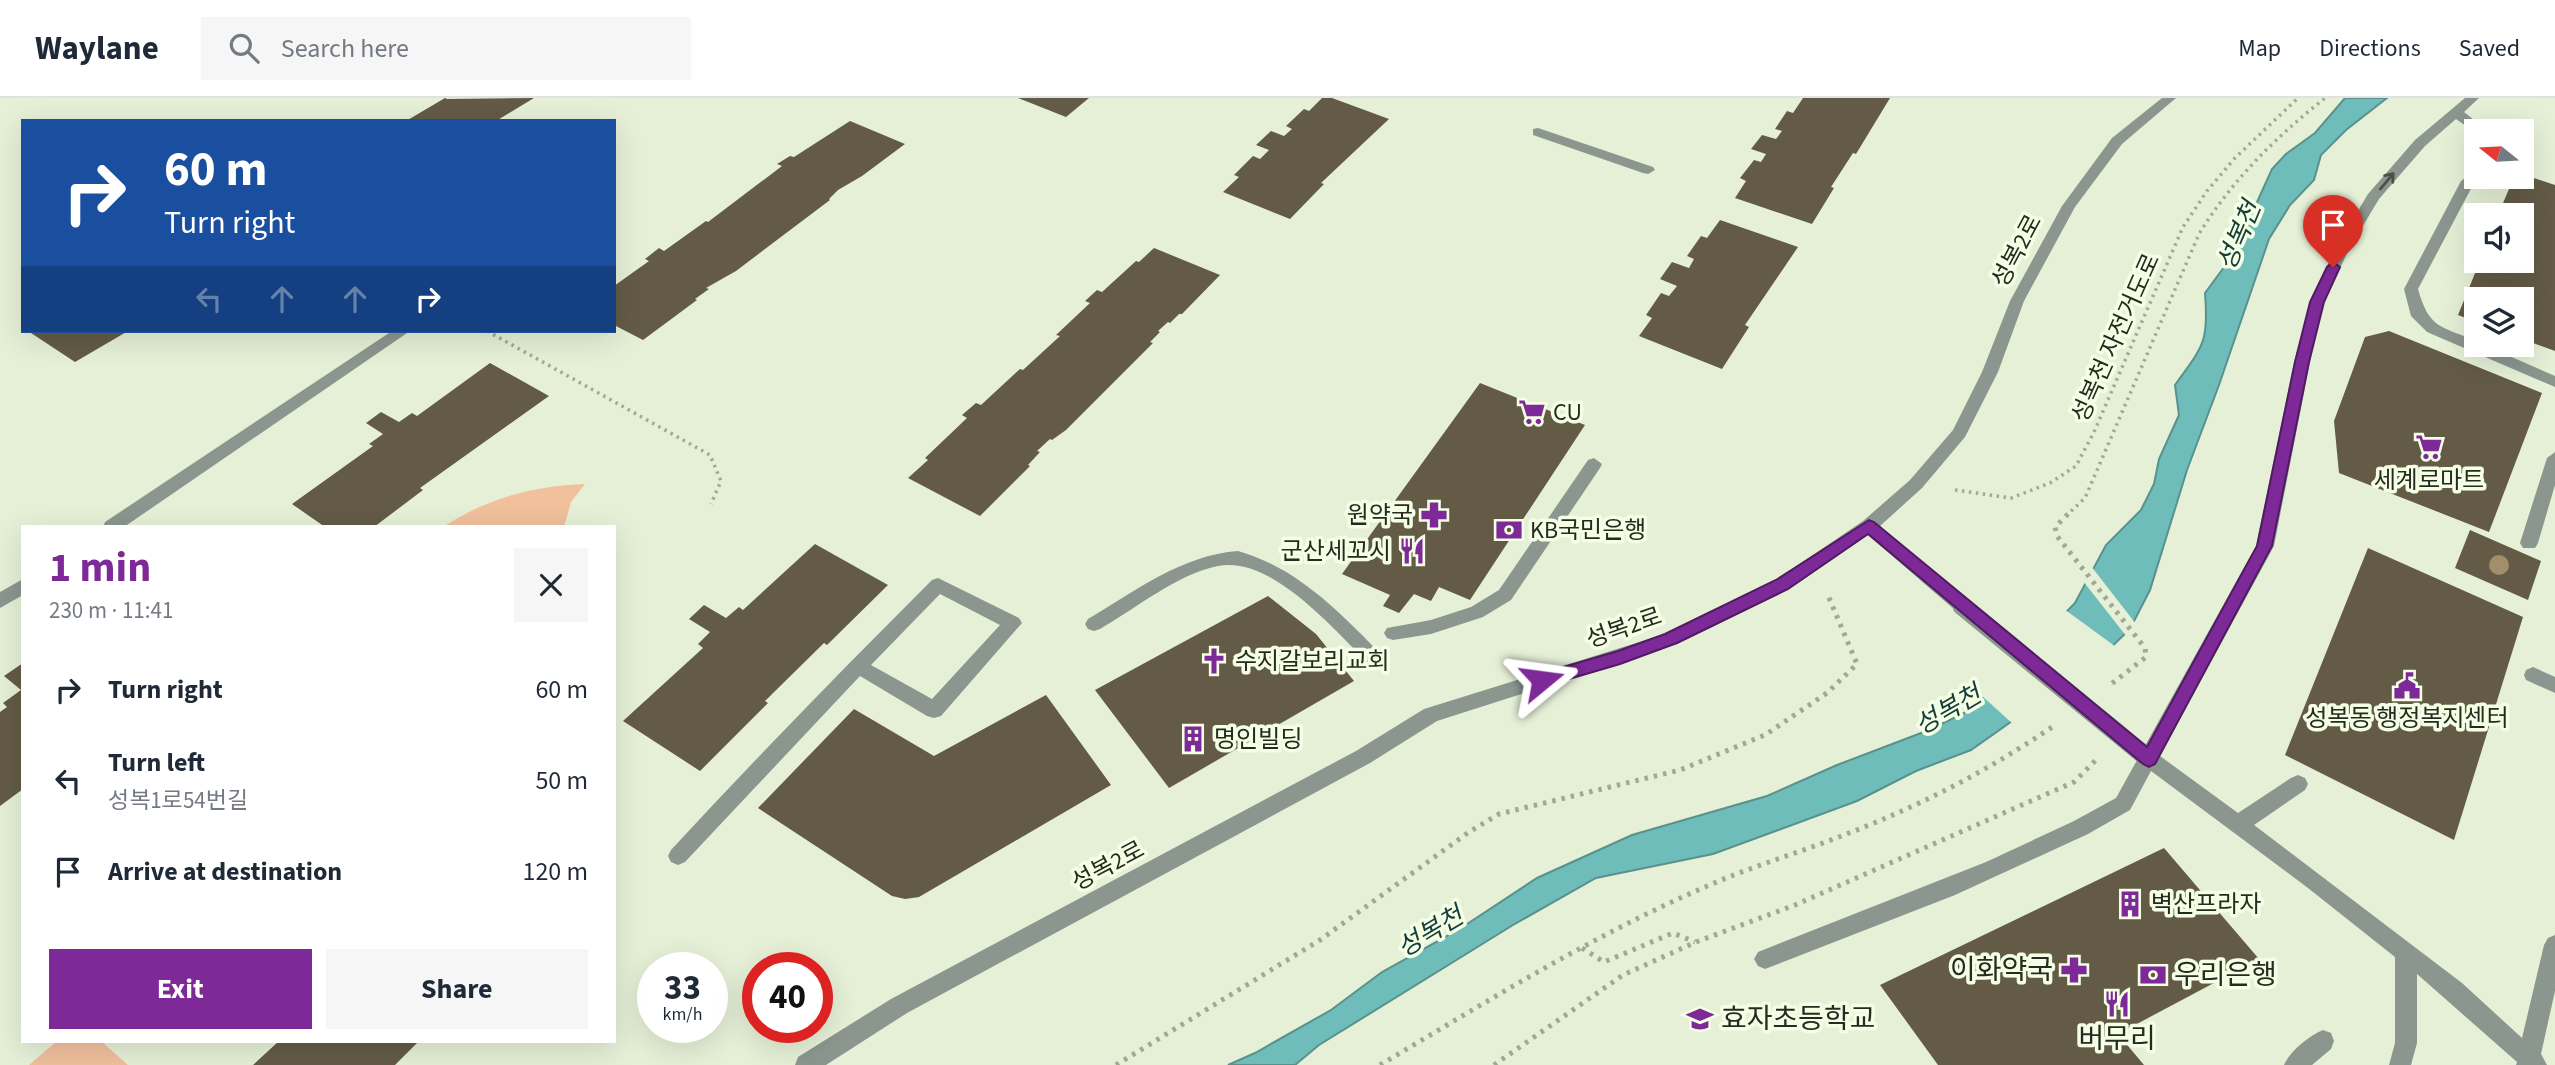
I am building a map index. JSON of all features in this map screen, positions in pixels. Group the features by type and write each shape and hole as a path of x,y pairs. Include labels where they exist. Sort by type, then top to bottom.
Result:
{"street":[{"name":"성복2로","path":"806,1065 899,1006 1363,757 1431,715 1671,639 1782,585 1869,526 1916,484 1959,433 1990,372 2017,301 2069,206 2117,141 2170,98"},
{"path":"1765,959 1958,882 2085,827 2123,804 2265,546 2302,362 2317,302 2342,249 2373,197 2420,143 2473,98"},
{"path":"2456,113 2465,119"},
{"path":"1538,132 1648,170"},
{"path":"2464,189 2411,289 2417,316 2431,328 2555,382"},
{"path":"114,525 399,333"},
{"path":"2529,543 2555,458"},
{"path":"1393,633 1431,627 1477,612 1505,595 1594,464"},
{"path":"1869,526 2120,736 2454,990 2531,1063"},
{"path":"1094,624 1170,580 1219,558 1244,558 1272,570 1311,598 1376,660"},
{"path":"678,856 858,666 937,585 1013,623 934,709 858,666"},
{"path":"0,601 21,587"},
{"path":"2533,675 2555,685"},
{"path":"2239,824 2298,784"},
{"path":"2531,1063 2555,945"},
{"path":"2400,1065 2406,1044 2406,953"},
{"path":"2295,1065 2323,1041"}],"path":[{"name":"성복천 자전거도로","path":"1916,484 2011,498 2050,483 2076,466 2094,432 2189,217 2200,199 2264,127 2298,98"},
{"path":"2105,689 2146,657 2145,648 2057,536 2054,527 2085,498 2199,234 2213,208 2289,124 2325,98"},
{"path":"491,333 710,455 721,481 711,504"},
{"path":"1116,1065 1320,940 1469,832 1499,814 1681,770 1765,735 1827,693 1857,664 1849,639 1814,564"},
{"path":"1380,1065 1582,948 1707,886 1823,843 1945,791 2015,754 2064,719"},
{"path":"1493,1065 1623,975 1696,942 1795,905 2074,782 2120,736"},
{"path":"1582,948 1604,962 1673,933 1696,942"}],"shaded area":[{"path":"585,484 571,502 565,525 446,525 476,508 511,495"},
{"path":"55,1043 103,1043 128,1065 29,1065"}],"water":[{"path":"2345,98 2387,98 2346,130 2321,155 2314,180 2290,205 2269,239 2187,470 2150,590 2130,629 2097,661 1971,750 1916,771 1857,801 1713,854 1596,878 1513,925 1319,1045 1295,1065 1228,1065 1255,1053 1331,1010 1382,972 1458,930 1537,878 1632,835 1767,796 1837,765 1929,730 1972,709 2075,603 2106,545 2141,510 2154,484 2159,459 2179,415 2175,385 2198,352 2205,334 2205,293 2233,255 2272,169 2286,154 2315,133"}],"pier":[{"path":"2091,566 2136,624 2127,637 2083,581"},
{"path":"2064,609 2116,647 2099,664 2013,724 1981,695"}],"building":[{"path":"445,98 534,98 499,119 409,119"},
{"path":"1018,98 1089,98 1066,117"},
{"path":"1322,98 1332,98 1389,119 1321,183 1324,184 1290,219 1223,192 1239,177 1234,175 1253,156 1260,159 1269,150 1256,145 1271,131 1284,136 1292,129 1286,126 1304,109 1309,111"},
{"path":"1803,98 1890,98 1856,154 1853,153 1831,187 1834,188 1812,224 1735,198 1746,181 1740,178 1754,160 1761,162 1766,154 1751,149 1762,135 1776,139 1782,131 1775,129 1787,111 1793,113"},
{"path":"850,121 905,144 838,190 830,200 736,271 706,288 709,289 695,299 697,300 643,340 616,326 616,285 649,261 645,259 659,248 664,251 708,222 782,166 777,164 790,156 794,157"},
{"path":"2534,178 2555,185 2555,351 2534,343 2534,287 2469,287 2475,273 2534,273 2534,203 2503,203 2509,189 2534,189"},
{"path":"1720,220 1798,247 1745,325 1749,327 1722,369 1639,336 1652,318 1646,315 1661,293 1669,296 1677,286 1660,279 1672,262 1689,268 1694,259 1687,256 1701,236 1707,238"},
{"path":"1154,248 1220,275 1182,314 1158,331 1160,332 1150,342 1153,343 1066,430 1037,451 1040,452 1028,465 1030,466 980,516 908,478 967,418 962,415 976,403 981,405 1020,369 1023,370 1060,336 1056,335 1090,303 1085,301 1097,290 1102,292"},
{"path":"2464,300 2464,317 2458,315"},
{"name":"세계로마트","path":"2389,331 2542,393 2489,532 2339,473 2334,421 2365,337"},
{"path":"31,333 125,333 75,362"},
{"path":"490,363 549,396 420,488 423,490 377,525 322,525 292,504 373,446 369,444 383,434 366,423 381,412 399,422 412,413 417,416"},
{"path":"1480,383 1585,425 1470,600 1439,587 1431,601 1414,594 1399,613 1383,606 1390,595 1342,574"},
{"path":"2470,530 2541,561 2528,600 2455,568"},
{"path":"815,544 888,585 765,701 768,703 700,771 623,721 703,648 698,644 710,632 689,619 704,605 726,618 739,607 743,610"},
{"name":"성복동 행정복지센터","path":"2368,548 2523,617 2454,840 2285,755"},
{"name":"명인빌딩","path":"1268,596 1316,634 1354,681 1169,788 1095,690"},
{"path":"21,664 21,690 4,676"},
{"path":"21,690 21,790 0,806 0,712 7,707 3,703"},
{"path":"1046,695 1111,785 919,897 905,899 892,896 758,808 854,709 934,756"},
{"name":"벽산프라자","path":"2164,848 2259,959 2118,1034 2144,1065 1938,1065 1880,985"},
{"path":"277,1043 417,1043 395,1065 253,1065"}],"place":[{"name":"CU","path":"1532,412"},
{"name":"세계로마트","path":"2429,447"},
{"name":"원약국","path":"1434,515"},
{"name":"KB국민은행","path":"1509,530"},
{"name":"군산세꼬시","path":"1412,551"},
{"name":"수지갈보리교회","path":"1214,661"},
{"name":"성복동 행정복지센터","path":"2407,686"},
{"name":"명인빌딩","path":"1193,739"},
{"name":"벽산프라자","path":"2130,904"},
{"name":"이화약국","path":"2074,970"},
{"name":"우리은행","path":"2153,975"},
{"name":"버무리","path":"2117,1004"},
{"name":"효자초등학교","path":"1700,1019"}],"route":[{"path":"1542,680 1671,639 1782,585 1869,526 2149,759 2265,546 2302,362 2317,302 2333,267"}],"water label":[{"name":"성복천","path":"2239,236"},
{"name":"성복천","path":"1948,710"},
{"name":"성복천","path":"1430,932"}]}
